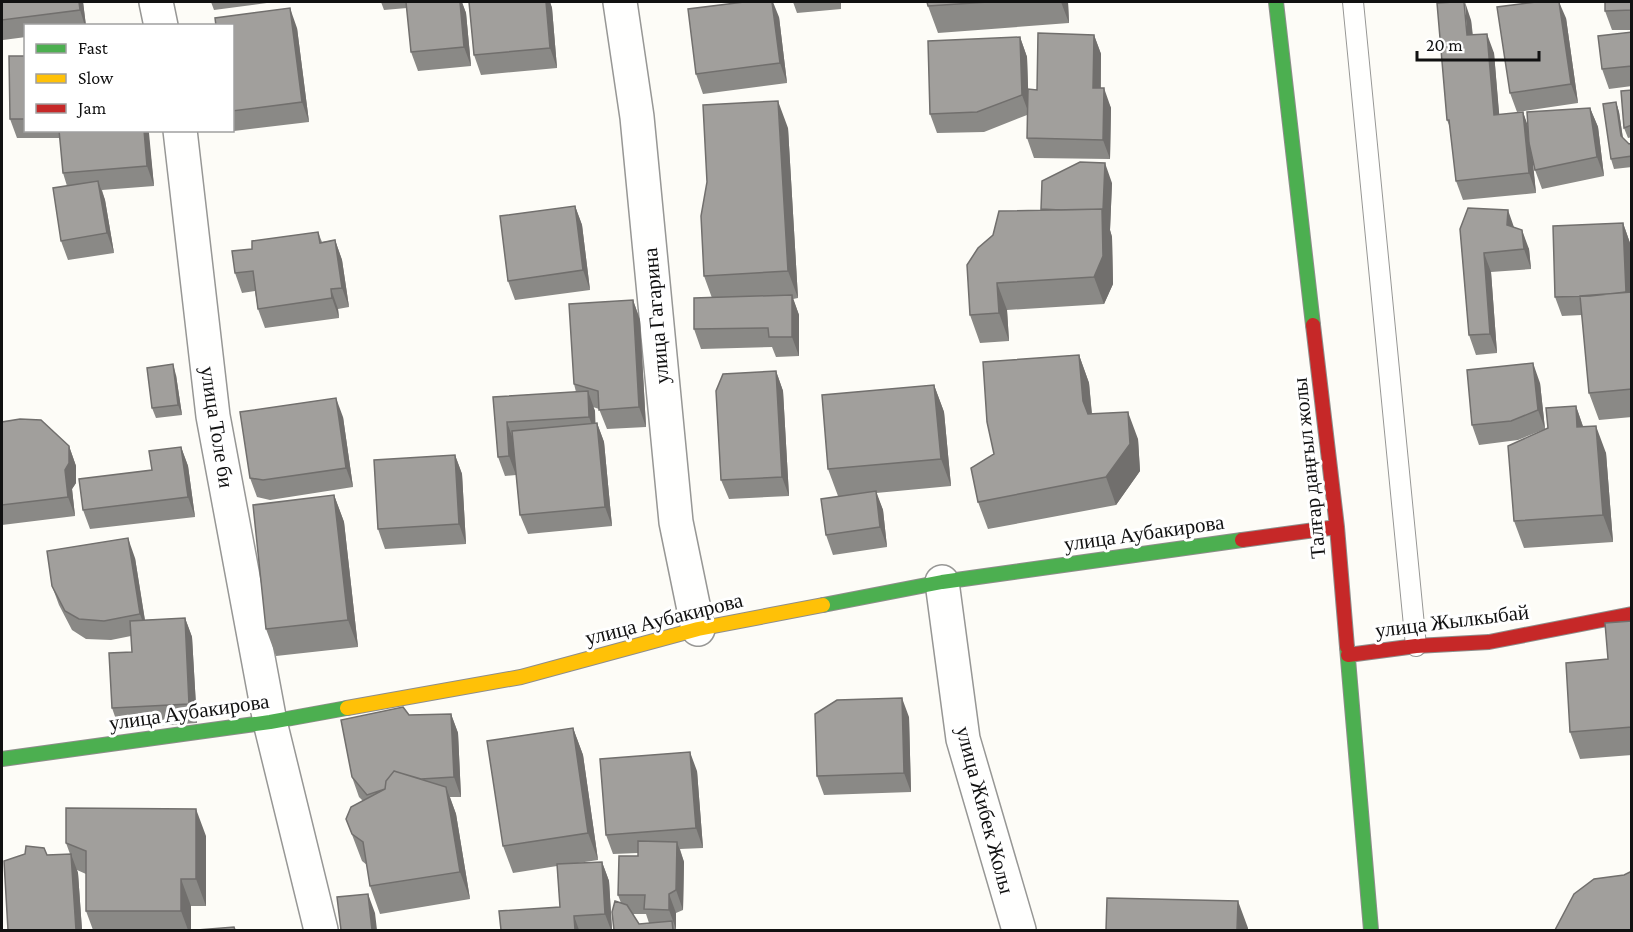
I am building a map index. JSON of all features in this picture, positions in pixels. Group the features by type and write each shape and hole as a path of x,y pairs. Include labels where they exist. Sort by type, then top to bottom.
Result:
{"street":[{"path":"156,2 161,24"},
{"name":"улица Гагарина","path":"620,2 637,117 676,522 699,629"},
{"name":"Талғар даңғыл жолы","path":"1276,2 1337,527 1371,930"},
{"name":"улица Толе би","path":"180,132 213,416 270,722 321,930"},
{"name":"улица Аубакирова","path":"2,759 270,722 521,677 699,629 942,582 1337,527"},
{"name":"улица Жибек Жолы","path":"942,582 963,739 1018,930"},
{"name":"улица Жылкыбай","path":"1348,655 1416,646 1489,642 1632,614"}],"lane":[{"path":"1353,2 1416,646"}],"building":[{"path":"2,2 79,2 80,10 2,20"},
{"path":"406,2 460,2 464,47 411,52"},
{"path":"469,2 546,2 550,48 474,55"},
{"path":"744,2 772,2 780,63 696,74 688,9"},
{"path":"927,2 988,2 928,6"},
{"path":"1464,2 1467,35 1487,34 1494,115 1523,112 1529,173 1456,181 1449,120 1447,120 1437,3"},
{"path":"1536,2 1559,2 1571,84 1510,93 1497,7"},
{"path":"1605,2 1632,2 1632,10 1605,11"},
{"path":"290,8 302,102 234,111 234,24 216,24 215,18"},
{"path":"1632,32 1632,66 1602,69 1598,36"},
{"path":"1038,33 1094,35 1093,88 1104,88 1103,140 1027,138 1028,89 1037,90"},
{"path":"1020,37 1022,95 977,112 930,114 928,41"},
{"path":"9,56 24,56 24,119 10,119"},
{"path":"1632,90 1632,125 1624,128 1621,91"},
{"path":"778,101 788,271 704,276 701,216 707,182 703,105"},
{"path":"1616,102 1621,136 1629,144 1632,143 1632,156 1611,159 1603,104"},
{"path":"1590,108 1597,157 1535,170 1529,143 1527,112"},
{"path":"59,132 144,132 147,166 63,173"},
{"path":"1080,162 1105,163 1103,210 1041,209 1042,181"},
{"path":"98,181 107,233 61,241 53,188"},
{"path":"575,206 583,270 508,281 500,216"},
{"path":"1468,208 1508,210 1507,225 1522,230 1524,249 1484,253 1490,334 1469,335 1460,229"},
{"path":"1102,209 1103,256 1094,277 997,283 999,313 970,315 967,265 978,248 993,235 999,211"},
{"path":"1623,223 1626,292 1555,297 1553,226"},
{"path":"318,232 320,243 335,240 342,288 331,289 332,298 258,309 253,271 235,273 232,251 252,249 252,241"},
{"path":"1632,292 1632,389 1589,393 1580,296"},
{"path":"792,295 792,337 769,337 768,328 694,329 694,298"},
{"path":"633,300 639,407 599,410 598,391 574,384 569,304"},
{"path":"1079,355 1083,401 1088,414 1128,412 1130,444 1106,477 978,502 971,468 994,454 987,422 983,362"},
{"path":"1533,363 1538,410 1511,421 1472,425 1467,370"},
{"path":"173,364 178,405 152,408 147,368"},
{"path":"776,371 782,477 721,480 716,391 723,374"},
{"path":"934,385 941,459 828,469 822,395"},
{"path":"588,391 589,417 507,422 509,456 498,457 493,397"},
{"path":"336,398 346,468 263,480 250,478 240,412"},
{"path":"1576,406 1577,427 1596,426 1603,515 1514,521 1508,446 1548,428 1546,408"},
{"path":"20,419 41,420 69,446 69,463 65,470 68,497 2,505 2,422"},
{"path":"597,423 605,507 520,515 512,431"},
{"path":"181,447 188,497 83,510 79,479 152,470 149,451"},
{"path":"455,455 459,524 378,529 374,460"},
{"path":"876,491 880,527 826,535 821,499"},
{"path":"334,495 348,620 266,629 253,505"},
{"path":"128,538 140,614 104,621 79,619 65,611 52,586 47,551"},
{"path":"185,618 189,704 112,708 109,653 132,652 130,621"},
{"path":"1632,621 1632,727 1570,732 1566,663 1608,659 1605,623"},
{"path":"902,698 904,773 817,776 815,714 837,700"},
{"path":"403,707 409,715 451,714 454,777 421,779 394,771 386,781 385,789 367,795 352,777 341,720"},
{"path":"573,728 588,833 503,846 487,741"},
{"path":"690,752 696,828 606,835 600,759"},
{"path":"394,771 446,787 460,872 370,886 363,842 352,834 346,819 351,807 385,789 386,781"},
{"path":"66,808 196,809 196,879 181,879 181,911 86,911 86,851 66,843"},
{"path":"638,841 677,842 676,890 669,894 669,910 644,909 645,895 618,895 619,856 638,856"},
{"path":"26,846 44,848 47,855 71,854 76,930 8,930 4,861 25,854"},
{"path":"602,862 605,914 574,916 575,930 501,930 499,911 560,907 557,864"},
{"path":"1632,871 1632,930 1555,930 1574,894 1594,879 1624,875"},
{"path":"368,894 372,930 341,930 337,897"},
{"path":"1107,898 1238,901 1237,930 1106,930"},
{"path":"615,901 627,905 639,924 672,921 673,930 614,930 612,912"},
{"path":"234,927 235,930 197,930"}],"traffic: fast":[{"path":"1276,2 1313,325"},
{"path":"823,605 942,582 1242,540"},
{"path":"1347,647 1371,930"},
{"path":"2,759 270,722 347,708"}],"traffic: slow":[{"path":"347,708 521,677 698,629 823,605"}],"traffic: jam":[{"path":"1313,325 1337,527 1347,647"},
{"path":"1242,540 1337,527"},
{"path":"1348,655 1416,646 1489,642 1632,614"}]}
